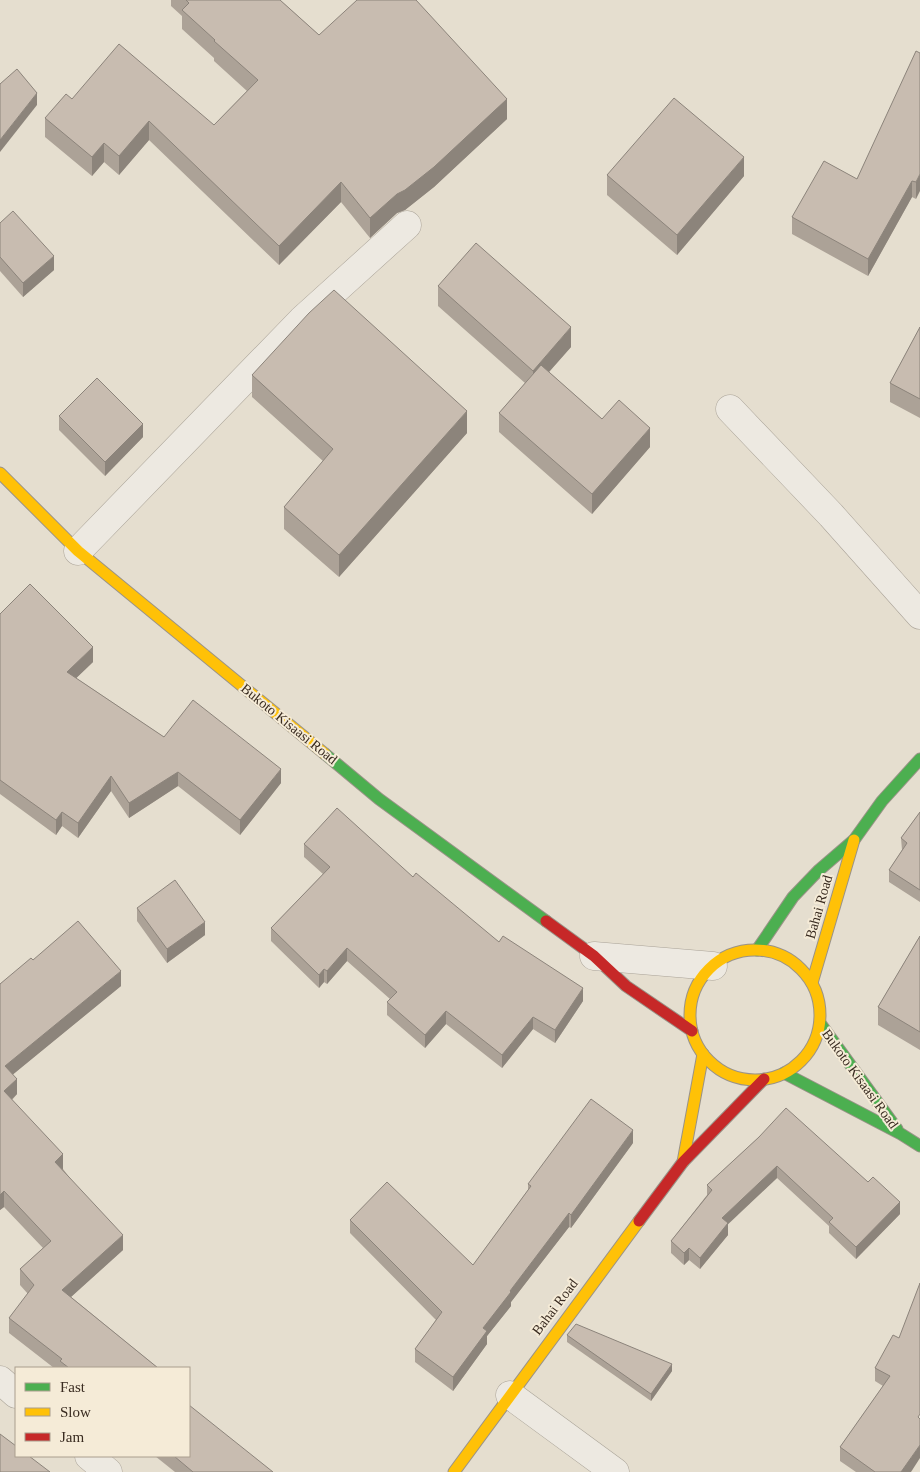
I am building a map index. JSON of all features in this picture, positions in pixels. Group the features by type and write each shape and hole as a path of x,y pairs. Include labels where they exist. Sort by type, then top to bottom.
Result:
{"street":[{"path":"78,551 302,320 407,225"},
{"path":"730,409 831,515 920,615"},
{"name":"Bukoto Kisaasi Road","path":"0,473 78,551 379,799 594,956 626,986 692,1031"},
{"name":"Bahai Road","path":"757,950 793,897 818,871 854,840 882,801 920,759"},
{"name":"Bahai Road","path":"812,982 854,840"},
{"path":"757,950 779,954 798,966 812,982 820,1002 820,1024 814,1044 802,1060 784,1073 764,1079 741,1078 720,1070 703,1054 692,1031 691,1006 698,984 713,966 734,954 757,950"},
{"path":"594,956 713,966"},
{"name":"Bukoto Kisaasi Road","path":"820,1024 901,1134"},
{"name":"Bahai Road","path":"683,1162 703,1054"},
{"name":"Bukoto Kisaasi Road","path":"784,1073 901,1134 920,1146"},
{"name":"Bahai Road","path":"454,1472 683,1162 764,1079"},
{"path":"0,1380 15,1393"},
{"path":"510,1395 615,1472"},
{"path":"90,1457 108,1472"}],"building":[{"path":"186,0 280,0 319,35 357,0 416,0 507,99 434,167 397,194 370,218 341,182 279,246 149,121 119,156 104,143 92,157 45,118 66,94 72,99 119,44 214,125 258,80 182,10 189,3"},
{"path":"916,51 920,53 920,174 916,182 912,181 868,259 792,217 824,161 857,179"},
{"path":"17,69 37,93 0,140 0,84"},
{"path":"674,98 744,157 677,235 607,175"},
{"path":"13,211 54,256 23,283 0,257 0,223"},
{"path":"476,243 571,327 533,371 438,286"},
{"path":"334,290 467,411 339,555 284,507 333,449 252,375 309,313"},
{"path":"920,327 920,399 890,383"},
{"path":"541,365 602,419 619,400 650,428 592,494 499,413"},
{"path":"97,378 143,424 105,462 59,416"},
{"path":"30,584 93,647 67,672 164,737 193,700 281,769 240,820 178,772 129,803 111,776 78,823 62,812 56,820 0,780 0,614"},
{"path":"337,808 413,877 416,873 499,942 503,936 583,988 555,1030 533,1017 502,1055 446,1011 425,1035 387,1002 397,992 347,948 327,971 324,969 319,975 271,928 330,867 304,844"},
{"path":"920,812 920,890 889,870 907,843 901,838"},
{"path":"175,880 205,922 167,949 137,908"},
{"path":"78,921 121,971 5,1066 17,1079 4,1091 63,1154 55,1162 123,1235 62,1290 157,1367 68,1367 60,1361 62,1359 9,1318 34,1285 20,1269 51,1241 4,1191 0,1195 0,984 31,958 33,960"},
{"path":"920,936 920,1032 878,1007"},
{"path":"591,1099 633,1130 571,1215 569,1213 483,1328 487,1331 453,1377 415,1349 442,1312 350,1220 387,1182 473,1265 531,1186 528,1184"},
{"path":"786,1108 868,1182 873,1177 900,1202 856,1247 829,1222 833,1218 777,1166 722,1218 728,1223 700,1258 689,1248 684,1253 671,1241 712,1190 707,1185 759,1137"},
{"path":"920,1283 920,1414 918,1417 920,1419 920,1445 901,1472 875,1472 840,1447 890,1376 875,1368 893,1335 899,1338"},
{"path":"576,1324 672,1364 651,1394 567,1335"},
{"path":"190,1406 273,1472 193,1472 175,1457 190,1457"},
{"path":"0,1434 15,1445 15,1457 30,1457 50,1472 0,1472"}],"traffic: fast":[{"path":"325,754 379,799 546,921"},
{"path":"757,950 793,897 818,871 854,840 882,801 920,759"},
{"path":"820,1023 897,1129"},
{"path":"784,1073 901,1134 920,1146"}],"traffic: slow":[{"path":"0,473 78,551 325,754"},
{"path":"812,983 854,840"},
{"path":"755,950 780,955 801,969 815,990 820,1015 815,1040 801,1061 780,1075 755,1080 730,1075 709,1061 695,1040 690,1015 695,990 709,969 730,955 755,950"},
{"path":"683,1162 703,1054"},
{"path":"454,1472 639,1221"}],"traffic: jam":[{"path":"546,921 594,956 626,986 692,1031"},
{"path":"639,1221 683,1162 764,1079"}]}
